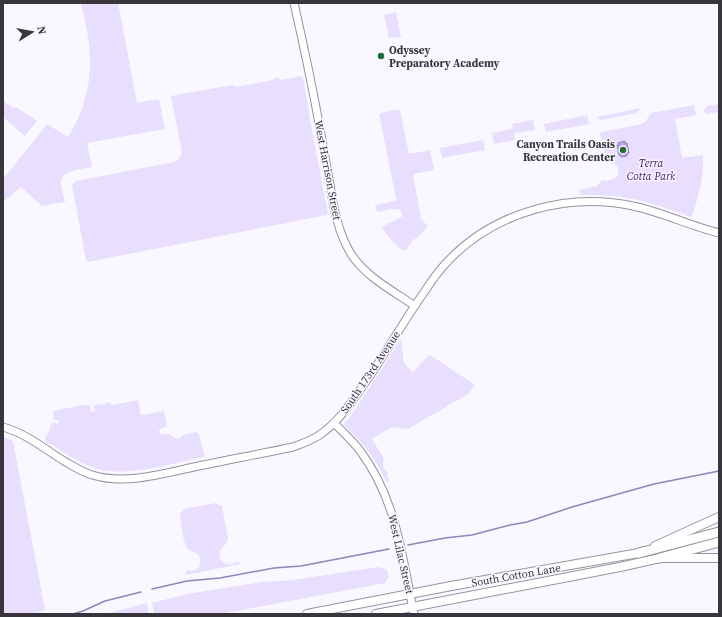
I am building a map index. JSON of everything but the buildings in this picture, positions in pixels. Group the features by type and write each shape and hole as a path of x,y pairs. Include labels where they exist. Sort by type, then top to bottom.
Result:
{"highway":[{"path":"639,553 719,532"},
{"path":"660,558 719,542"}],"main road":[{"name":"South Cotton Lane","path":"307,614 451,586 639,553 719,517"},
{"name":"South Cotton Lane","path":"376,614 413,610 660,558 719,558"},
{"path":"319,614 328,610"}],"street":[{"name":"West Harrison Street","path":"294,3 313,89 335,214 342,238 360,266 414,306"},
{"name":"South 173rd Avenue","path":"3,428 23,435 77,469 105,478 121,479 152,476 293,447 317,436 334,423 351,402 439,270 465,245 494,226 515,216 544,207 589,202 632,206 719,233"},
{"name":"West Lilac Street","path":"334,423 361,451 379,481 390,506 397,528 413,610"}],"green space":[{"path":"81,3 118,3 137,103 159,99 165,129 87,143 92,167 70,172 63,177 61,182 65,202 42,206 21,187 3,202 3,179 47,124 68,137 82,109 89,78 90,51"},
{"path":"396,12 401,38 389,38 384,15"},
{"path":"301,76 303,77 328,213 327,215 88,262 86,260 72,185 76,181 174,162 178,159 182,153 171,96 232,85 236,87 273,80 276,77 281,80"},
{"path":"3,101 14,108 16,107 37,121 25,136 3,117"},
{"path":"719,104 719,112 706,114 704,111 707,106"},
{"name":"Terra Cotta Park","path":"694,105 696,115 675,119 682,158 703,155 703,171 697,201 692,216 689,217 663,207 634,199 580,195 579,190 597,186 602,180 612,180 618,173 617,166 605,155 601,132 642,124 651,113"},
{"path":"641,108 637,113 601,120 597,117"},
{"path":"393,110 400,110 409,154 430,150 434,170 413,174 421,219 428,226 417,238 413,240 406,250 402,250 396,245 382,227 403,216 400,209 377,212 375,205 395,201 396,199 379,114"},
{"path":"587,115 589,124 546,132 544,124"},
{"path":"533,120 535,130 515,133 515,140 494,144 492,133 511,129 513,127 512,124"},
{"path":"483,140 485,150 442,158 440,148"},
{"path":"401,339 404,363 413,372 429,355 475,385 468,394 408,429 392,427 372,439 384,459 383,465 388,473 388,483 371,455 344,425 344,423 350,417"},
{"path":"138,400 141,415 164,411 167,426 159,430 160,434 170,434 175,438 180,438 183,435 197,432 205,456 160,467 121,472 108,471 97,469 85,464 51,444 46,443 45,439 52,422 58,424 59,421 53,419 53,411 90,405 91,412 95,411 94,405 108,402 113,405"},
{"path":"3,437 13,441 45,610 34,614 3,614"},
{"path":"216,503 222,506 228,538 226,544 220,552 220,557 224,563 233,564 238,561 241,564 185,575 187,570 196,570 201,560 198,555 186,546 180,515 184,509"},
{"path":"379,567 387,570 389,577 385,583 221,614 154,614 152,603 187,594 262,582 293,580"},
{"path":"147,603 149,614 106,614 109,613"}],"shaded area":[{"path":"625,141 625,144 627,143 629,153 627,156 621,157 619,155 617,145 619,145 618,143"}],"waterway":[{"path":"408,545 445,538 472,535 527,522 572,507 654,484 719,471"},
{"path":"152,589 187,581 220,578 274,568 301,566 389,549"},
{"path":"73,614 105,601 141,592"}],"place":[{"name":"Odyssey Preparatory Academy","path":"381,56"},
{"name":"Canyon Trails Oasis Recreation Center","path":"623,150"}]}
